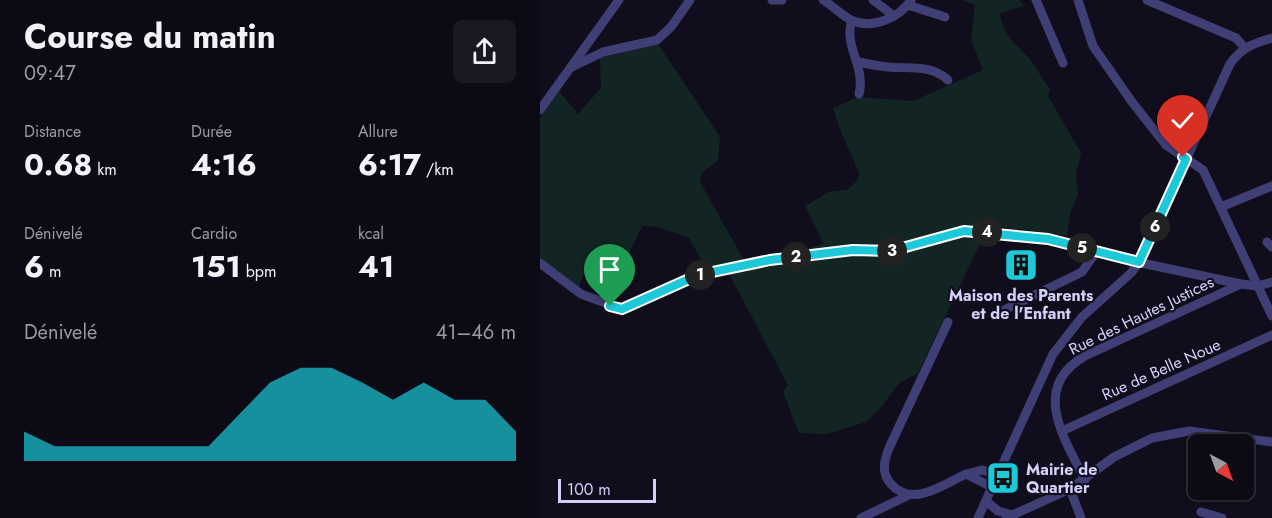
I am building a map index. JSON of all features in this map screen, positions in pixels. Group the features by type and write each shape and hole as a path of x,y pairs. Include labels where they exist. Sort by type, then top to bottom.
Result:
{"street":[{"path":"540,110 619,0"},
{"path":"572,67 603,52 657,40 671,27 690,0"},
{"path":"772,0 782,0"},
{"path":"824,0 852,21 875,23 894,16 909,3 945,17"},
{"path":"873,0 894,16"},
{"path":"1036,0 1063,63"},
{"path":"1078,0 1093,46 1159,138 1203,170 1221,207 1267,284 1272,316"},
{"path":"1147,0 1236,38 1245,48"},
{"path":"852,21 849,36 859,62 861,82 859,94"},
{"path":"978,518 1053,354 1082,317 1131,273 1139,262 1230,64 1245,48 1272,38"},
{"path":"859,62 887,67 905,66 924,69 948,80"},
{"path":"1221,207 1272,186"},
{"path":"540,262 580,294 622,309 698,275 782,259 853,250 891,251 964,231 1048,239 1241,284 1267,284"},
{"path":"1004,310 1082,272 1096,252"},
{"name":"Rue des Hautes Justices","path":"1085,480 1062,431 1055,407 1055,393 1061,376 1071,364 1241,284"},
{"path":"909,495 889,483 884,471 884,462 948,322"},
{"name":"Rue de Belle Noue","path":"1062,431 1272,335"},
{"path":"986,501 1009,517 1070,489 1129,449 1152,438 1173,433 1213,433 1272,442"},
{"path":"861,518 909,495 922,494 966,474 982,470 998,475"},
{"path":"966,474 992,487"},
{"path":"1070,489 1082,518"},
{"path":"1201,512 1222,518"}],"green space":[{"path":"963,0 1020,0 1024,6 1000,13 1003,25 1050,90 1048,96 1081,153 1076,172 1078,195 1070,213 1067,236 974,226 958,228 899,245 868,248 852,245 851,247 793,253 824,244 805,206 829,192 847,190 858,180 859,173 833,108 858,97 913,101 983,70 971,40 975,5"},
{"path":"658,44 720,137 718,160 702,173 700,182 745,262 707,270 689,238 658,227 642,226 627,258 590,257 579,288 540,260 540,118 559,91 578,114 601,88 600,58"},
{"path":"966,233 983,238 918,373 899,383 882,406 866,422 827,434 799,433 783,392 788,385 729,274 771,262 862,253"}],"place":[{"name":"Maison des Parents et de l'Enfant","path":"1021,265"},
{"name":"Mairie de Quartier","path":"1003,478"}],"route":[{"path":"610,306 622,309 677,282 698,275 770,260 853,250 891,251 949,233 964,231 1058,240 1139,262 1186,159 1183,157"}]}
